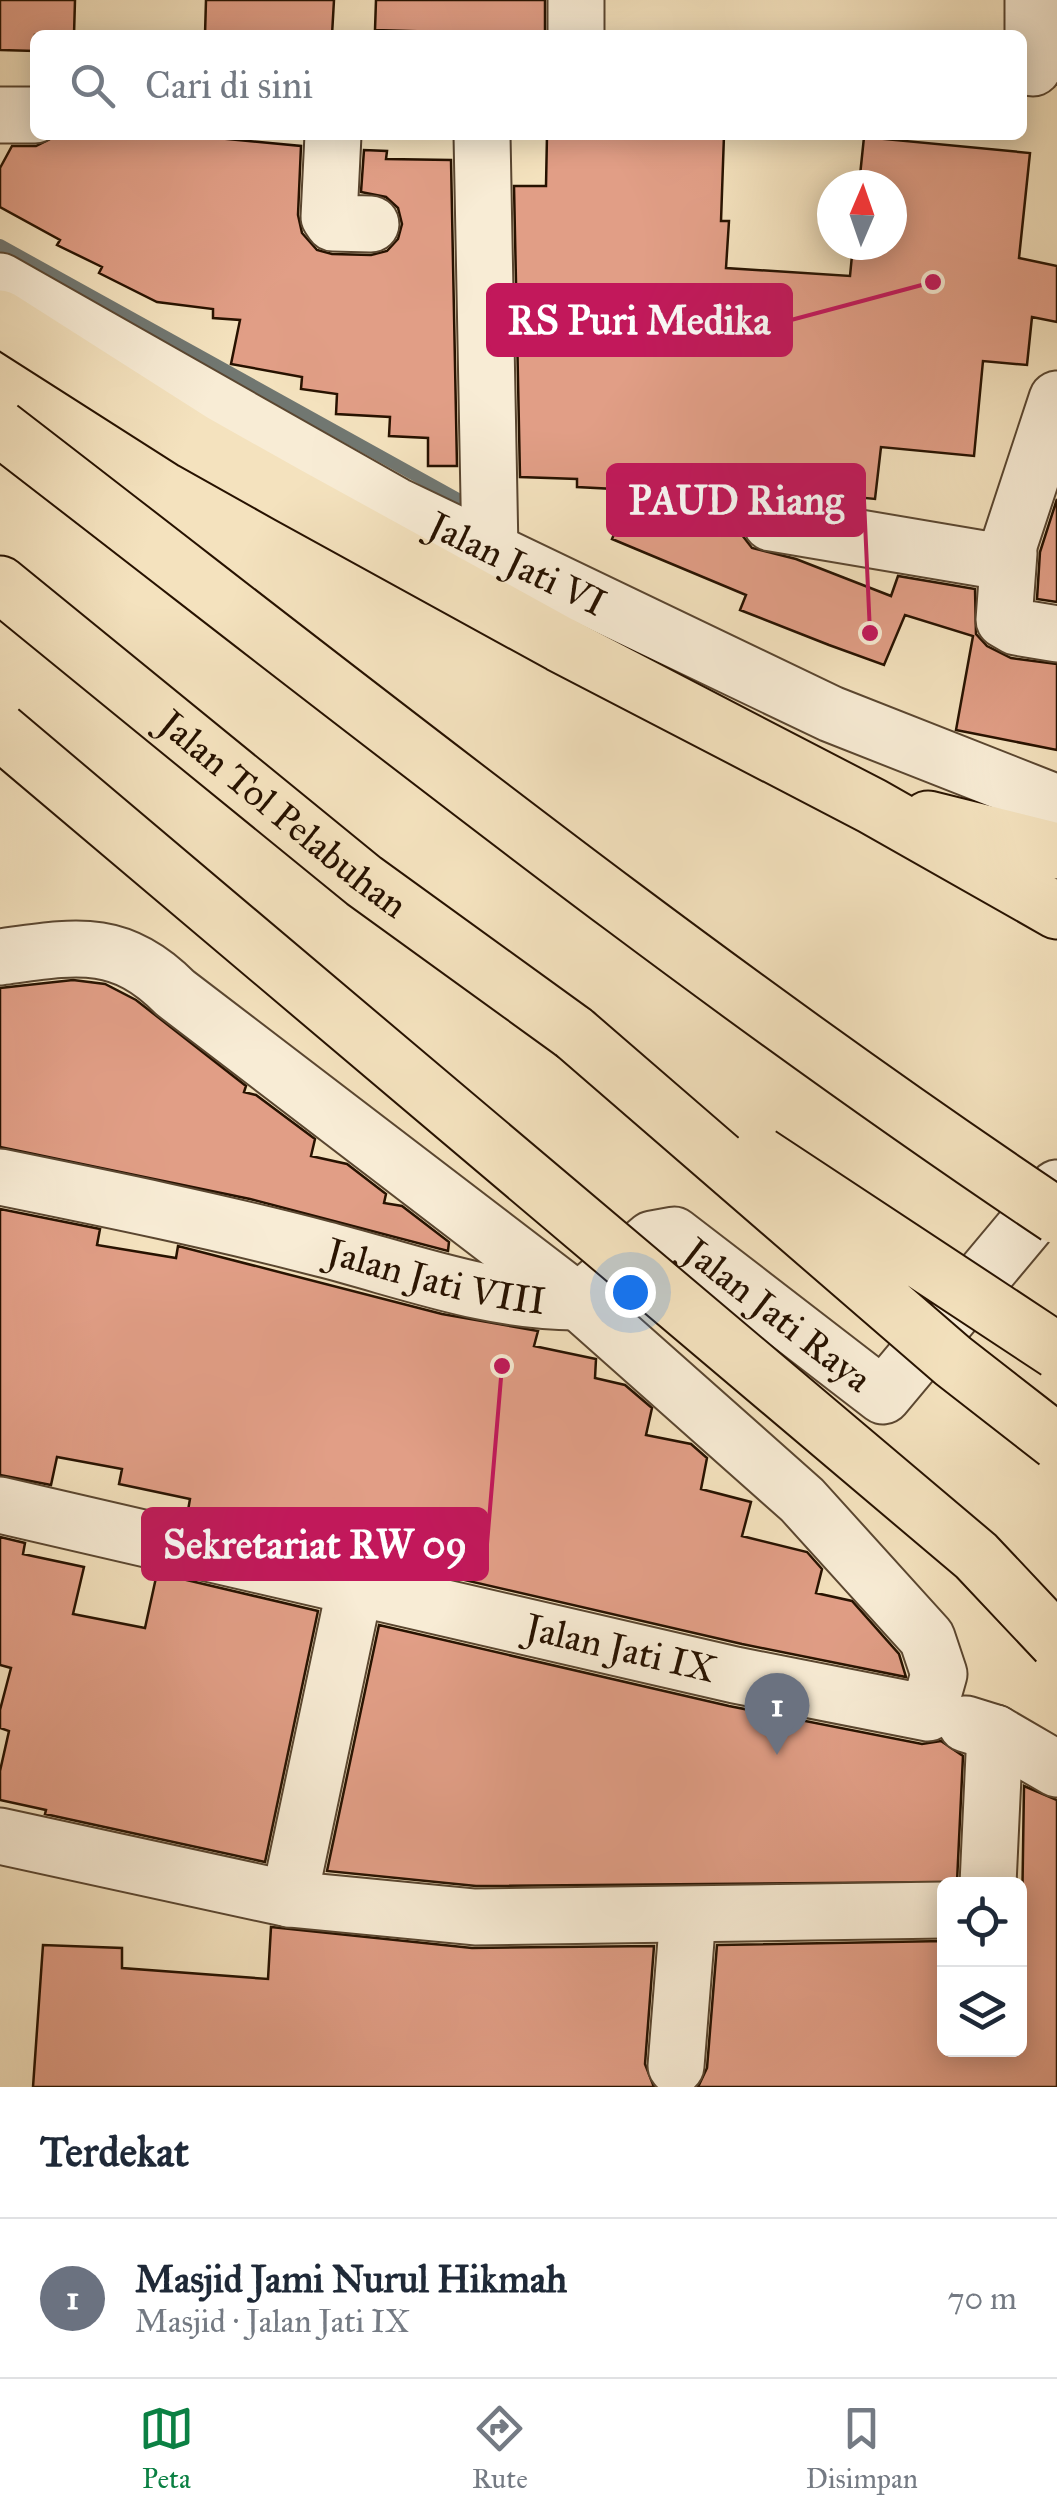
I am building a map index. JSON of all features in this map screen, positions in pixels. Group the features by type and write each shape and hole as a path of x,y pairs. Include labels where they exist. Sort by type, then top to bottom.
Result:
{"highway":[{"path":"0,318 193,440 289,495 560,644 872,806 1057,911"},
{"path":"0,428 472,793 942,1139 1057,1216"},
{"name":"Jalan Tol Pelabuhan","path":"0,584 364,881 574,1033"},
{"path":"0,731 976,1556 1057,1642"},
{"path":"872,806 1057,852"},
{"path":"574,1033 1057,1351"},
{"path":"574,1033 953,1360 1057,1442"}],"street":[{"path":"576,0 576,30"},
{"path":"1033,0 1037,68"},
{"path":"0,115 30,115"},
{"path":"334,140 329,216 333,223 371,224"},
{"path":"482,140 490,531"},
{"name":"Jalan Jati VI","path":"0,282 395,505 490,531 831,714 1057,802"},
{"path":"1057,399 1033,463 1009,553 1004,620 1016,627 1057,634"},
{"path":"771,523 996,561 1009,553"},
{"path":"0,957 66,946 112,953 150,967 175,993 578,1302"},
{"name":"Jalan Jati VIII","path":"0,1177 203,1218 490,1292 550,1302 578,1302 802,1500 927,1638 938,1674 928,1713"},
{"name":"Jalan Jati Raya","path":"802,1500 1057,1188"},
{"name":"Jalan Jati Raya","path":"578,1302 652,1238 674,1235 884,1396"},
{"name":"Jalan Jati IX","path":"0,1505 735,1674 928,1713 996,1732 1057,1769"},
{"path":"289,1899 355,1587"},
{"path":"988,1877 996,1732"},
{"path":"0,1836 289,1899 475,1916 937,1910"},
{"path":"676,2066 688,1915"}],"building":[{"path":"0,0 75,0 74,30 30,30 30,51 0,50"},
{"path":"206,0 334,0 332,30 205,30"},
{"path":"376,0 545,0 545,30 375,30"},
{"path":"48,140 238,140 301,146 298,215 302,233 317,250 332,254 371,255 387,251 398,239 402,224 398,208 386,197 361,192 364,150 387,151 386,159 451,160 457,466 428,466 428,438 389,436 390,417 336,414 337,394 301,389 302,377 231,364 240,320 213,318 213,309 157,302 99,273 102,267 57,245 60,240 0,207 0,168 12,146 36,146"},
{"path":"547,140 724,140 721,221 729,221 726,268 850,276 852,260 907,260 907,170 861,170 864,140 1030,153 1019,258 1057,266 1057,322 1032,317 1027,365 983,361 974,456 881,447 875,499 783,490 759,494 746,504 740,519 742,535 752,548 796,559 891,596 898,576 975,589 976,634 987,646 1011,658 1057,664 1057,750 956,730 973,636 905,615 884,665 740,610 746,595 612,539 633,490 577,487 577,479 520,477 514,186 546,186"},
{"path":"1057,499 1057,602 1037,599 1040,552"},
{"path":"73,980 105,984 136,1000 246,1086 244,1092 256,1095 315,1139 311,1156 347,1164 386,1194 384,1203 402,1206 449,1242 448,1251 250,1199 0,1147 0,988"},
{"path":"0,1209 100,1229 97,1245 176,1258 178,1246 442,1314 538,1331 534,1346 596,1359 595,1378 625,1385 652,1408 646,1435 691,1444 707,1458 701,1489 751,1502 742,1536 807,1552 822,1569 816,1593 852,1601 899,1654 906,1677 742,1644 187,1516 190,1499 119,1484 122,1469 57,1457 51,1485 0,1475"},
{"path":"0,1537 25,1543 23,1554 84,1567 73,1614 145,1628 157,1573 318,1611 265,1862 45,1814 46,1810 0,1800 0,1771 9,1731 0,1728 0,1710 11,1668 0,1665"},
{"path":"379,1625 729,1706 922,1744 941,1741 963,1756 957,1877 937,1877 937,1882 476,1886 327,1871"},
{"path":"1024,1786 1057,1800 1057,2087 698,2087 707,2068 717,1945 937,1941 937,2057 1027,2057 1027,1877 1023,1877"},
{"path":"271,1927 472,1948 654,1946 645,2064 654,2087 33,2087 43,1945 122,1948 122,1968 268,1979"}],"waterway":[{"path":"0,245 476,509"}],"place":[{"name":"RS Puri Medika","path":"933,282"},
{"name":"PAUD Riang","path":"870,633"},
{"name":"Sekretariat RW 09","path":"502,1366"},
{"name":"Masjid Jami Nurul Hikmah","path":"777,1755"}]}
